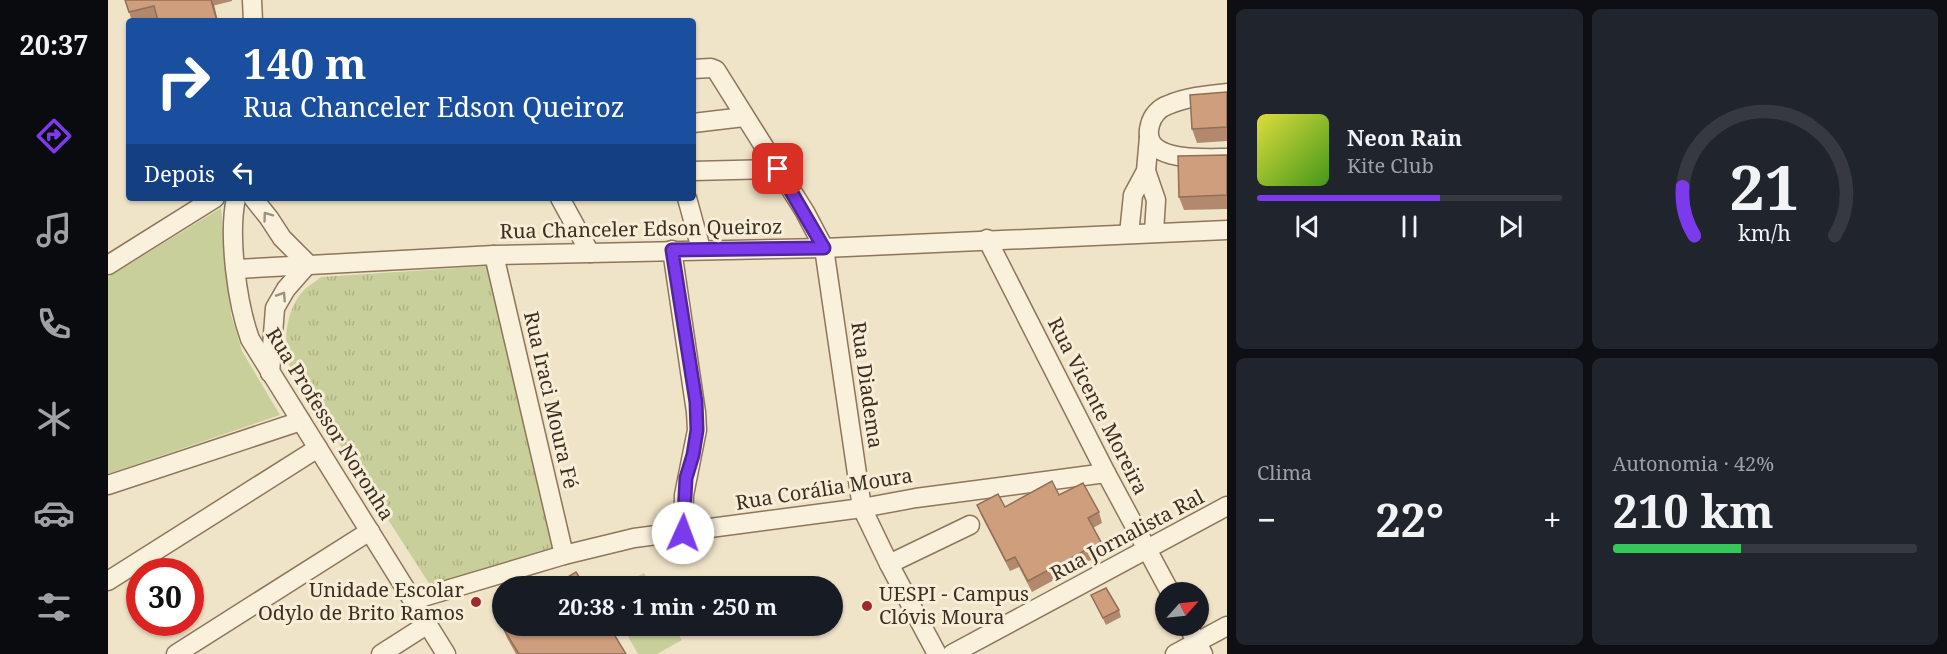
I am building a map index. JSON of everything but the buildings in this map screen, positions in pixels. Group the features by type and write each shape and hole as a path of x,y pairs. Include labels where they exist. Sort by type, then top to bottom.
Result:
{"street":[{"path":"252,0 253,18"},
{"path":"696,69 716,70 824,248"},
{"path":"1129,234 1133,195 1146,171 1150,126 1155,114 1165,105 1193,97 1227,93"},
{"path":"696,123 744,117"},
{"path":"1149,137 1155,147 1165,153 1191,158 1227,158"},
{"path":"696,171 778,169"},
{"path":"1146,171 1156,200 1154,232"},
{"path":"108,265 210,201"},
{"name":"Rua Professor Noronha","path":"236,201 233,226 236,269 243,321 250,339 446,654"},
{"path":"255,201 282,237 308,264 286,289 275,308 270,373"},
{"path":"562,201 590,253"},
{"path":"688,201 701,249"},
{"name":"Rua Chanceler Edson Queiroz","path":"236,269 494,255 824,248 1227,230"},
{"name":"Rua Vicente Moreira","path":"987,239 1165,582"},
{"name":"Rua Diadema","path":"824,248 862,508 937,654"},
{"path":"672,250 697,421 693,455 684,495 683,533"},
{"name":"Rua Iraci Moura Fé","path":"494,255 564,555"},
{"path":"108,485 301,421"},
{"path":"108,581 318,448"},
{"name":"Rua Corália Moura","path":"413,600 564,555 634,538 862,508 916,498 1106,472"},
{"name":"Rua Jornalista Ral","path":"952,654 1227,506"},
{"path":"890,564 970,525"},
{"path":"176,654 370,531"},
{"path":"381,654 428,624"},
{"path":"1175,654 1200,648 1227,626"}],"green space":[{"path":"221,208 231,315 242,351 280,415 108,474 108,277"},
{"path":"487,266 557,550 430,585 289,365 286,347 288,321 301,293 321,277"},
{"path":"628,636 679,636 682,640 657,654 638,654"}],"place":[{"name":"Unidade Escolar Odylo de Brito Ramos","path":"476,602"},
{"name":"UESPI - Campus Clóvis Moura","path":"867,606"}],"route":[{"path":"683,533 686,478 697,430 696,402 672,250 824,248 778,169"}]}
